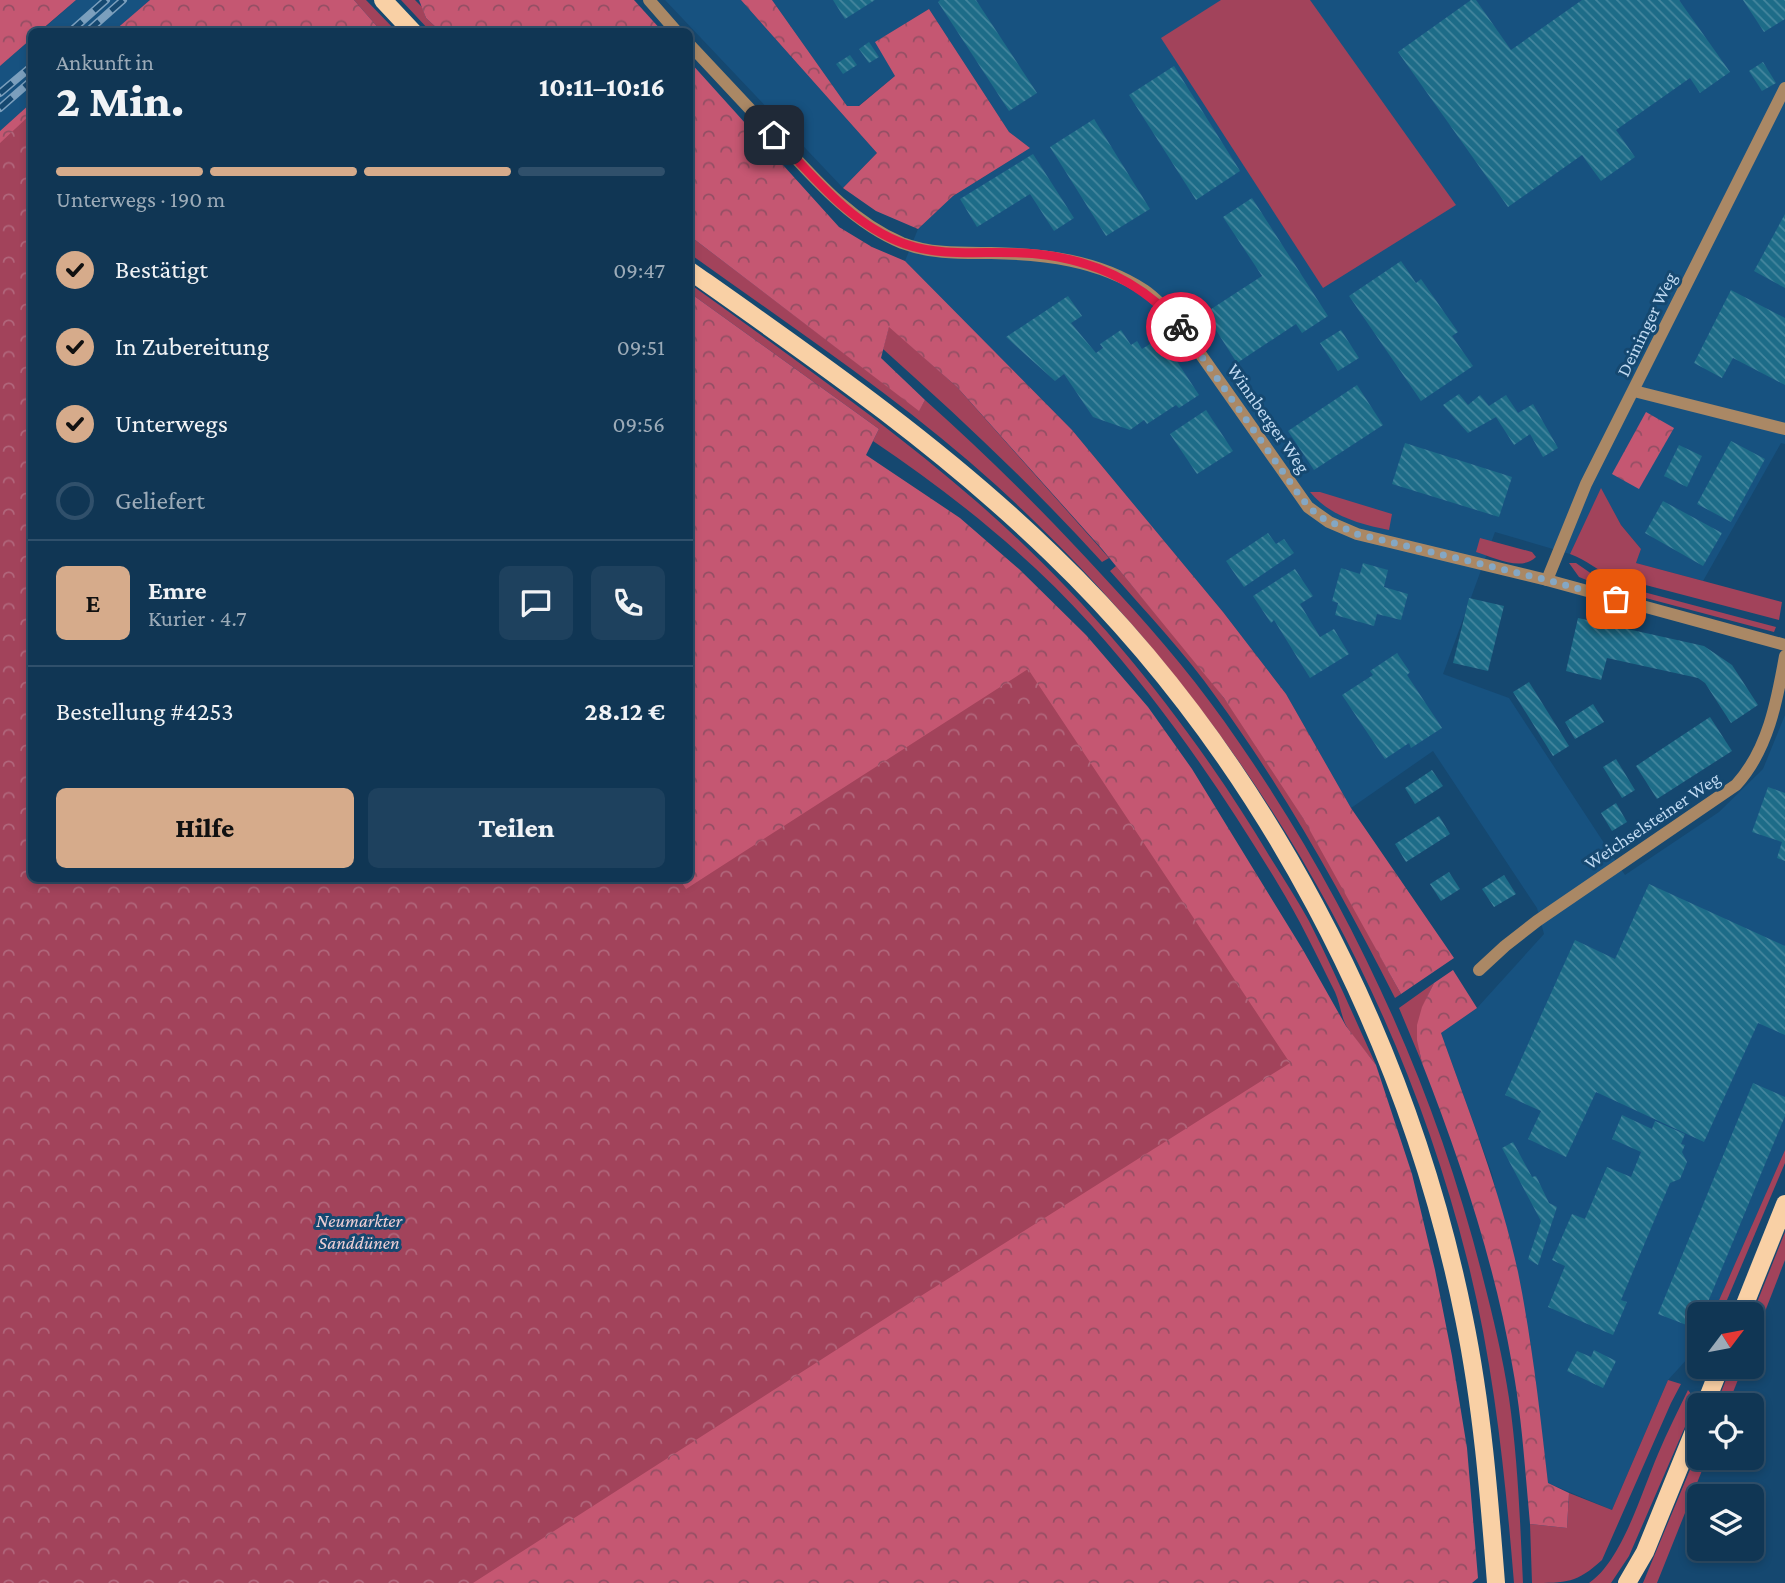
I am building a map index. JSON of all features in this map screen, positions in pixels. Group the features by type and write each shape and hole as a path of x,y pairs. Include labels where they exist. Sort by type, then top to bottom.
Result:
{"main road":[{"path":"383,0 409,28"},
{"path":"693,273 934,449 1054,555 1150,660 1220,752 1274,835 1365,1007 1396,1083 1430,1184 1453,1271 1473,1367 1482,1422 1496,1583"},
{"path":"1746,1302 1785,1204"},
{"path":"1627,1583 1648,1544 1687,1448"}],"street":[{"path":"649,0 674,28"},
{"name":"Winnberger Weg","path":"693,48 824,187 851,212 881,233 901,243 941,253 1037,254 1072,260 1097,268 1144,291 1185,332 1296,491 1318,516 1357,534 1547,580 1785,645"},
{"name":"Deininger Weg","path":"1547,580 1586,484 1785,88"},
{"path":"1634,391 1785,429"},
{"name":"Weichselsteiner Weg","path":"1479,970 1516,936 1737,785 1756,760 1765,738 1785,656"}],"shaded area":[{"path":"76,0 150,0 117,28 44,28"},
{"path":"665,0 741,0 877,153 843,188"},
{"path":"772,0 1785,0 1785,444 1781,443 1703,581 1636,563 1641,549 1621,525 1601,489 1570,554 1495,532 1443,674 1509,698 1625,875 1719,812 1763,769 1785,715 1785,1150 1718,1302 1687,1302 1687,1359 1668,1380 1612,1510 1548,1483 1530,1339 1492,1174 1441,1033 1477,1008 1544,934 1537,908 1433,751 1351,808 1286,694 1223,612 1072,430 905,261 918,229 953,196 1030,148 1009,132 929,9 876,42 895,76 858,106 847,106"},
{"path":"28,42 28,106 0,131 0,66"}],"green space":[{"path":"0,0 76,0 43,28 28,28 28,42 0,66"},
{"path":"150,0 354,0 378,28 117,28"},
{"path":"354,0 366,0 393,28 378,28"},
{"path":"401,0 415,0 422,7 426,18 437,28 427,28"},
{"path":"419,0 634,0 659,28 437,28 426,18"},
{"path":"741,0 772,0 847,106 859,106 895,76 875,42 929,9 1009,132 1030,148 953,196 918,229 876,211 843,188 877,153"},
{"path":"1221,0 1310,0 1456,205 1323,288 1161,38"},
{"path":"693,65 839,227 872,247 905,261 1072,430 1223,612 1286,694 1351,808 1454,958 1401,994 1303,818 1224,698 1102,549 957,387 889,327 881,358 925,400 919,411 693,238"},
{"name":"Neumarkter Sanddünen","path":"28,106 28,882 693,882 693,295 879,429 866,455 960,518 1019,569 1086,635 1148,707 1192,769 1303,950 1346,1026 1376,1065 1412,1174 1435,1270 1467,1448 1478,1578 1472,1583 0,1583 0,131"},
{"name":"Neumarkter Sanddünen","path":"28,117 28,882 682,882 686,889 1028,669 1290,1063 473,1583 0,1583 0,143"},
{"path":"693,238 919,410 925,400 1015,485 1117,591 1180,664 1224,721 1308,850 1379,987 1410,1058 1462,1203 1494,1323 1509,1398 1517,1467 1523,1583 1514,1583 1497,1420 1467,1259 1434,1148 1394,1041 1345,937 1289,838 1226,743 1156,653 1080,567 997,486 961,454 846,366 693,256"},
{"path":"693,286 836,390 943,473 1020,541 1100,624 1173,713 1207,760 1295,897 1309,921 1376,1065 1347,1027 1335,992 1278,884 1236,816 1168,718 1092,626 1042,575 932,482 873,441 879,429 693,295"},
{"path":"889,326 957,387 1109,558 1102,562 995,452 883,349"},
{"path":"1646,412 1674,428 1639,489 1612,474"},
{"path":"1601,488 1621,525 1641,549 1636,563 1782,602 1779,620 1615,577 1570,554"},
{"path":"1310,492 1320,492 1392,514 1389,530 1346,518 1327,507"},
{"path":"1480,538 1532,552 1536,557 1523,563 1515,563 1490,557 1476,552"},
{"path":"1569,563 1576,563 1602,581 1776,627 1774,632 1604,587 1579,577"},
{"path":"1116,566 1211,681 1273,769 1318,843 1401,994 1395,998 1333,882 1266,769 1191,664 1110,571"},
{"path":"1453,970 1477,1008 1441,1033 1483,1151 1511,1241 1532,1350 1548,1483 1569,1493 1567,1528 1530,1524 1518,1404 1505,1325 1486,1249 1450,1136 1422,1063 1417,1040 1417,1025 1422,1007 1434,983"},
{"path":"1434,983 1419,1021 1418,1040 1422,1063 1399,1008"},
{"path":"1785,1150 1785,1163 1726,1302 1718,1302"},
{"path":"1785,1232 1785,1260 1764,1314 1764,1302 1757,1302"},
{"path":"1726,1379 1738,1379 1733,1393 1721,1393"},
{"path":"1668,1380 1681,1384 1602,1560 1570,1580 1532,1583 1530,1524 1567,1528 1569,1493 1612,1510"},
{"path":"1688,1390 1690,1393 1687,1393 1687,1422 1629,1556 1611,1583 1589,1583 1601,1573 1621,1542 1661,1446"},
{"path":"1690,1470 1702,1470 1697,1484 1687,1484 1687,1508 1657,1583 1643,1583"}],"building":[{"path":"833,0 875,0 845,19"},
{"path":"976,0 1037,93 1009,111 938,2"},
{"path":"1471,0 1476,0 1511,50 1582,0 1679,0 1730,72 1700,93 1690,78 1616,130 1635,157 1601,181 1582,155 1508,207 1398,52"},
{"path":"1743,0 1785,0 1785,19 1764,32"},
{"path":"869,42 879,57 869,63 859,49"},
{"path":"850,55 857,65 843,74 836,64"},
{"path":"1763,62 1776,83 1762,91 1749,71"},
{"path":"1174,66 1240,171 1196,200 1129,95"},
{"path":"1094,119 1150,209 1106,236 1050,147"},
{"path":"1033,154 1074,218 1054,231 1030,194 977,227 960,199"},
{"path":"1252,198 1328,316 1302,333 1296,324 1237,363 1205,313 1262,276 1223,217"},
{"path":"1785,214 1785,288 1754,271"},
{"path":"1401,261 1416,283 1421,279 1458,332 1452,336 1473,366 1421,401 1349,296"},
{"path":"1731,290 1785,318 1785,385 1733,358 1722,378 1694,363"},
{"path":"1068,296 1082,316 1071,323 1096,353 1103,348 1100,344 1121,330 1131,345 1137,341 1142,349 1161,337 1199,395 1179,408 1176,405 1147,424 1144,420 1130,430 1093,417 1064,374 1055,381 1006,337"},
{"path":"1341,330 1359,358 1338,371 1320,343"},
{"path":"1357,385 1383,425 1314,470 1288,431"},
{"path":"1459,394 1468,405 1480,395 1489,406 1506,395 1518,413 1533,404 1558,448 1543,457 1530,434 1514,445 1496,417 1468,433 1443,405"},
{"path":"1206,410 1233,451 1197,474 1170,434"},
{"path":"1731,441 1765,459 1731,522 1697,504"},
{"path":"1405,443 1512,477 1499,517 1392,484"},
{"path":"1679,445 1702,456 1687,487 1664,476"},
{"path":"1663,501 1722,533 1703,566 1645,533"},
{"path":"1268,533 1276,544 1284,539 1294,553 1244,587 1226,561"},
{"path":"1363,563 1388,570 1384,587 1408,594 1401,620 1377,614 1374,626 1335,615 1338,603 1332,601 1341,568 1360,574"},
{"path":"1295,569 1313,596 1300,604 1320,637 1334,629 1349,654 1310,678 1274,620 1271,623 1253,596"},
{"path":"1469,598 1504,606 1488,671 1453,663"},
{"path":"1578,618 1704,646 1732,665 1758,705 1731,723 1705,683 1698,678 1607,658 1601,680 1566,671"},
{"path":"1397,653 1410,672 1407,675 1442,728 1411,748 1409,743 1385,759 1342,695 1373,675 1370,671"},
{"path":"1529,682 1569,746 1553,756 1513,692"},
{"path":"1593,704 1604,722 1575,739 1565,722"},
{"path":"1710,717 1732,751 1657,799 1636,766"},
{"path":"1616,759 1635,790 1622,798 1603,767"},
{"path":"1432,770 1443,786 1415,804 1405,788"},
{"path":"1768,787 1785,793 1785,861 1777,858 1782,842 1752,832"},
{"path":"1616,803 1627,822 1612,831 1601,813"},
{"path":"1439,816 1450,834 1406,862 1395,844"},
{"path":"1449,872 1460,889 1441,901 1430,884"},
{"path":"1504,875 1516,894 1494,907 1482,889"},
{"path":"1649,884 1785,946 1785,1035 1758,1023 1704,1142 1596,1092 1566,1157 1528,1139 1541,1111 1505,1095 1575,940 1615,959"},
{"path":"1753,1083 1785,1097 1785,1116 1708,1302 1687,1302 1687,1325 1658,1314"},
{"path":"1622,1115 1652,1129 1655,1121 1685,1134 1681,1144 1685,1145 1682,1152 1687,1162 1680,1179 1670,1183 1621,1300 1627,1302 1613,1335 1548,1307 1565,1266 1552,1260 1572,1214 1585,1219 1607,1167 1631,1177 1641,1152 1612,1139"},
{"path":"1513,1142 1532,1177 1536,1176 1549,1203 1557,1207 1538,1265 1528,1259 1541,1221 1502,1148"},
{"path":"1594,1350 1616,1361 1603,1388 1567,1371 1577,1351 1591,1357"}],"railway":[{"path":"74,28 106,0"},
{"path":"92,28 123,0"},
{"path":"0,93 28,69"},
{"path":"0,108 28,84"}],"way so far":[{"path":"1181,327 1302,499 1318,516 1357,534 1616,599"}],"route":[{"path":"774,135 851,212 869,226 901,243 941,253 1037,254 1072,260 1097,268 1144,291 1181,327"}]}
